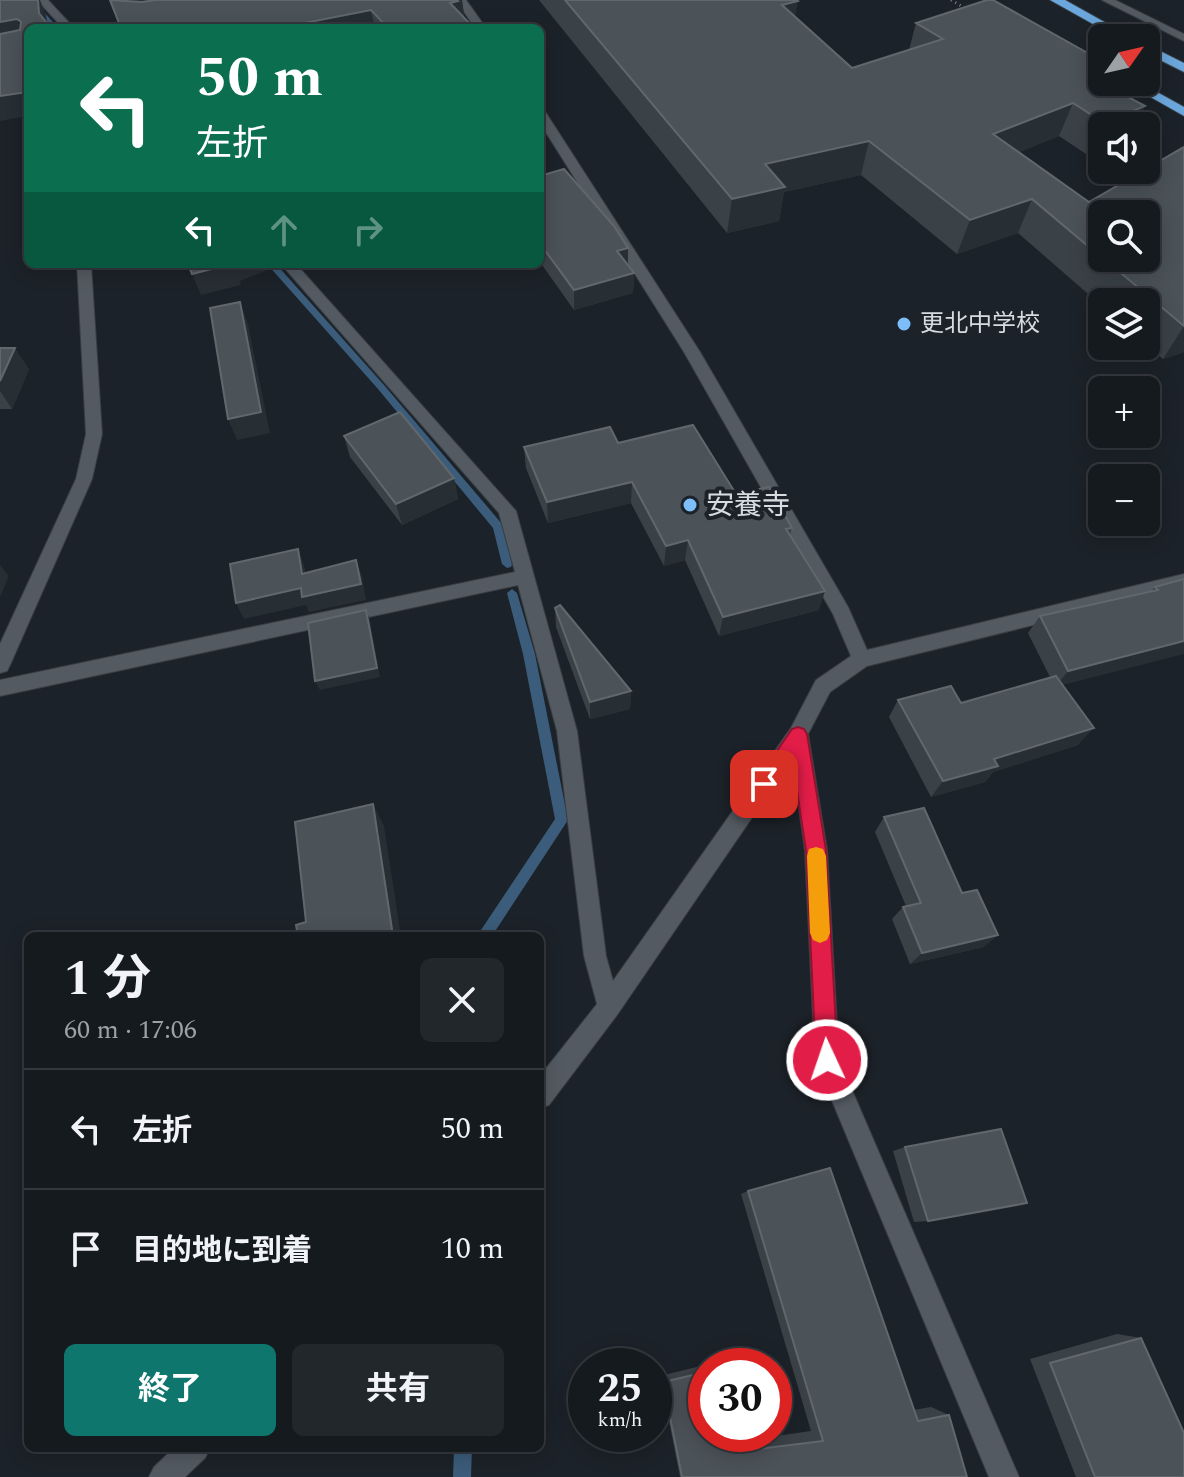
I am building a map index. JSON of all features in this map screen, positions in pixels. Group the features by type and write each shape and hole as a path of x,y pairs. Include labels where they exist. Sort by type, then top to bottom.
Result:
{"highway":[{"path":"1056,0 1101,24"},
{"path":"1160,55 1182,66"},
{"path":"1155,96 1184,112"}],"street":[{"path":"42,0 65,24"},
{"path":"461,0 478,24"},
{"path":"1107,0 1184,38"},
{"path":"544,119 692,352 841,612 862,659"},
{"path":"0,665 84,479 94,434 84,268"},
{"path":"292,268 507,511 567,731 595,956 609,1007"},
{"path":"0,688 524,577"},
{"path":"544,1091 609,1007 798,734 823,686 862,659 1184,581"},
{"path":"798,734 816,850 827,1060 1004,1477"},
{"path":"164,1477 191,1452"}],"path":[{"path":"951,0 979,16"}],"building":[{"path":"0,0 38,0 39,13 47,24 24,24 24,93 0,96 0,34 20,30 21,22 17,19 0,22"},
{"path":"110,0 457,0 450,3 470,24 384,24 371,10 299,24 119,24"},
{"path":"565,0 797,0 782,5 852,68 943,39 916,23 993,0 1088,53 1088,96 1126,96 1145,106 1131,112 1088,113 1073,103 993,134 1088,201 1088,246 1032,199 970,220 869,141 765,164 785,187 732,199"},
{"path":"1184,147 1184,326 1160,306 1160,288 1139,288 1120,272 1160,272 1160,200 1092,200 1120,184 1160,184 1160,161"},
{"path":"564,169 614,226 628,248 617,251 634,273 574,290 544,249 544,175"},
{"path":"190,268 215,268 192,274"},
{"path":"240,302 261,412 228,419 210,308"},
{"path":"0,348 15,348 0,381"},
{"path":"400,412 454,478 396,504 344,436"},
{"path":"693,425 736,494 769,487 792,528 786,529 825,591 723,617 688,540 666,546 632,482 547,502 524,447 610,427 618,443"},
{"path":"298,549 302,574 356,560 361,584 302,597 301,588 236,603 230,564"},
{"path":"1184,579 1184,641 1068,671 1040,616 1158,590 1155,587"},
{"path":"560,605 631,691 590,702 555,608"},
{"path":"366,610 377,668 315,681 308,623"},
{"path":"1056,676 1094,728 994,759 998,766 943,781 898,700 951,686 961,703"},
{"path":"373,804 392,932 297,932 296,925 306,922 295,822"},
{"path":"924,808 962,893 977,890 998,935 922,953 903,907 921,903 884,817"},
{"path":"1001,1129 1027,1203 928,1221 905,1147"},
{"path":"830,1168 918,1421 949,1415 967,1477 682,1477 672,1427 672,1380 688,1376 688,1452 792,1452 792,1445 823,1441 748,1191"},
{"path":"1141,1338 1184,1433 1184,1477 1095,1477 1050,1363"}],"waterway":[{"path":"36,6 52,24"},
{"path":"275,268 381,387 498,527 507,564"},
{"path":"487,932 562,820 529,654 512,593"},
{"path":"462,1477 463,1452"}],"slow traffic":[{"path":"816,856 820,933"}],"place":[{"name":"更北中学校","path":"904,324"},
{"name":"安養寺","path":"690,505"}],"route":[{"path":"764,784 798,734 816,850 827,1060"}]}
